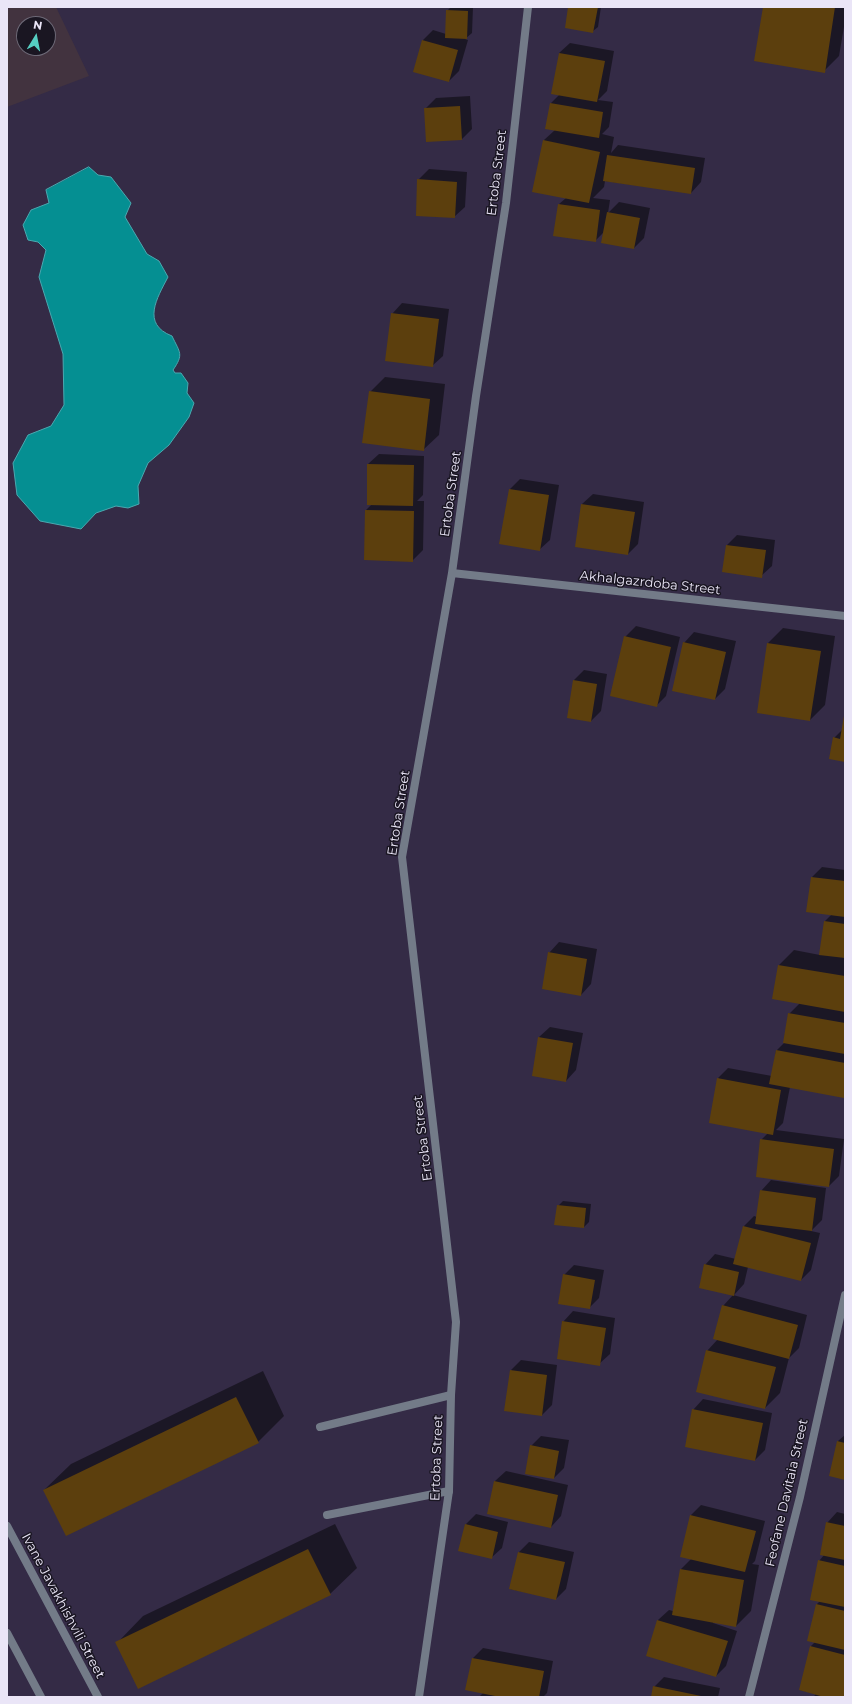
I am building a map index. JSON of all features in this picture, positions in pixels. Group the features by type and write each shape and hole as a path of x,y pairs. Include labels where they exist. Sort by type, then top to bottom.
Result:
{"street":[{"name":"Ertoba Street","path":"419,1697 449,1491 451,1396 456,1322 402,857 452,574 476,396 506,203 528,7"},
{"name":"Akhalgazrdoba Street","path":"452,574 845,616"},
{"name":"Feofane Davitaia Street","path":"749,1697 800,1497 845,1294"},
{"path":"320,1427 451,1396"},
{"path":"327,1515 449,1491"},
{"name":"Ivane Javakhishvili Street","path":"7,1526 98,1697"},
{"path":"7,1633 41,1697"}],"shaded area":[{"path":"7,7 56,7 89,76 7,107"},
{"path":"89,167 98,175 111,177 131,203 125,217 147,254 159,261 168,277 156,302 154,318 162,331 172,336 177,346 180,357 173,370 175,373 181,373 188,383 187,393 194,403 189,417 169,445 148,463 138,486 139,504 128,508 116,506 96,513 81,529 40,521 17,495 13,463 28,435 51,426 64,405 63,354 39,277 46,250 38,242 28,240 23,225 31,210 49,203 46,190"}],"building":[{"path":"568,7 598,7 593,33 565,28"},
{"path":"763,7 835,7 825,73 754,61"},
{"path":"446,10 468,11 467,39 445,38"},
{"path":"422,40 458,50 449,82 413,72"},
{"path":"559,53 605,61 597,102 551,94"},
{"path":"550,103 603,112 599,138 545,129"},
{"path":"460,106 462,140 426,142 424,108"},
{"path":"543,140 600,152 589,203 532,192"},
{"path":"607,155 695,168 691,194 603,181"},
{"path":"417,179 457,182 455,218 416,216"},
{"path":"558,204 600,210 596,242 553,236"},
{"path":"607,212 640,218 634,249 601,243"},
{"path":"391,313 439,319 433,367 385,361"},
{"path":"369,391 430,399 424,451 362,443"},
{"path":"367,464 414,465 413,506 367,505"},
{"path":"509,489 549,495 540,551 499,544"},
{"path":"581,504 635,512 628,555 575,547"},
{"path":"365,510 414,511 413,562 364,560"},
{"path":"726,545 766,550 762,578 722,572"},
{"path":"624,636 671,647 657,707 610,696"},
{"path":"683,642 726,652 715,700 672,691"},
{"path":"767,643 821,651 810,721 757,713"},
{"path":"573,680 597,684 591,722 567,718"},
{"path":"844,716 845,762 829,759 833,737 840,739"},
{"path":"811,877 845,881 845,917 806,912"},
{"path":"824,921 845,924 845,958 819,955"},
{"path":"548,952 587,959 581,996 542,989"},
{"path":"778,965 845,976 845,1012 772,999"},
{"path":"788,1013 845,1023 845,1054 783,1043"},
{"path":"538,1037 573,1043 566,1082 532,1076"},
{"path":"776,1050 845,1063 844,1098 769,1084"},
{"path":"717,1078 781,1090 773,1135 709,1123"},
{"path":"760,1139 834,1149 829,1187 756,1177"},
{"path":"760,1190 816,1198 812,1231 755,1224"},
{"path":"557,1205 586,1208 584,1228 554,1225"},
{"path":"743,1226 811,1243 801,1281 733,1264"},
{"path":"704,1264 739,1272 734,1296 699,1288"},
{"path":"563,1274 595,1280 590,1309 558,1304"},
{"path":"722,1305 798,1325 789,1359 713,1339"},
{"path":"562,1321 606,1328 600,1366 557,1359"},
{"path":"706,1350 776,1367 765,1409 696,1392"},
{"path":"510,1370 547,1375 542,1416 504,1411"},
{"path":"236,1397 259,1443 66,1536 43,1490"},
{"path":"692,1409 763,1423 755,1461 685,1447"},
{"path":"837,1441 845,1443 845,1480 829,1476"},
{"path":"530,1445 559,1451 554,1479 525,1474"},
{"path":"494,1481 558,1495 551,1528 487,1514"},
{"path":"690,1515 756,1531 745,1572 680,1557"},
{"path":"826,1522 845,1526 845,1560 820,1555"},
{"path":"465,1524 498,1532 492,1559 458,1551"},
{"path":"308,1549 331,1595 138,1689 115,1642"},
{"path":"518,1552 565,1562 556,1600 509,1589"},
{"path":"818,1560 845,1566 845,1607 810,1600"},
{"path":"680,1569 744,1580 736,1627 672,1615"},
{"path":"816,1604 845,1611 845,1650 807,1641"},
{"path":"657,1620 728,1641 716,1677 646,1656"},
{"path":"810,1646 845,1655 845,1697 824,1697 799,1690"},
{"path":"472,1658 544,1671 539,1697 500,1697 465,1690"},
{"path":"653,1686 701,1696 701,1697 651,1697"}]}
